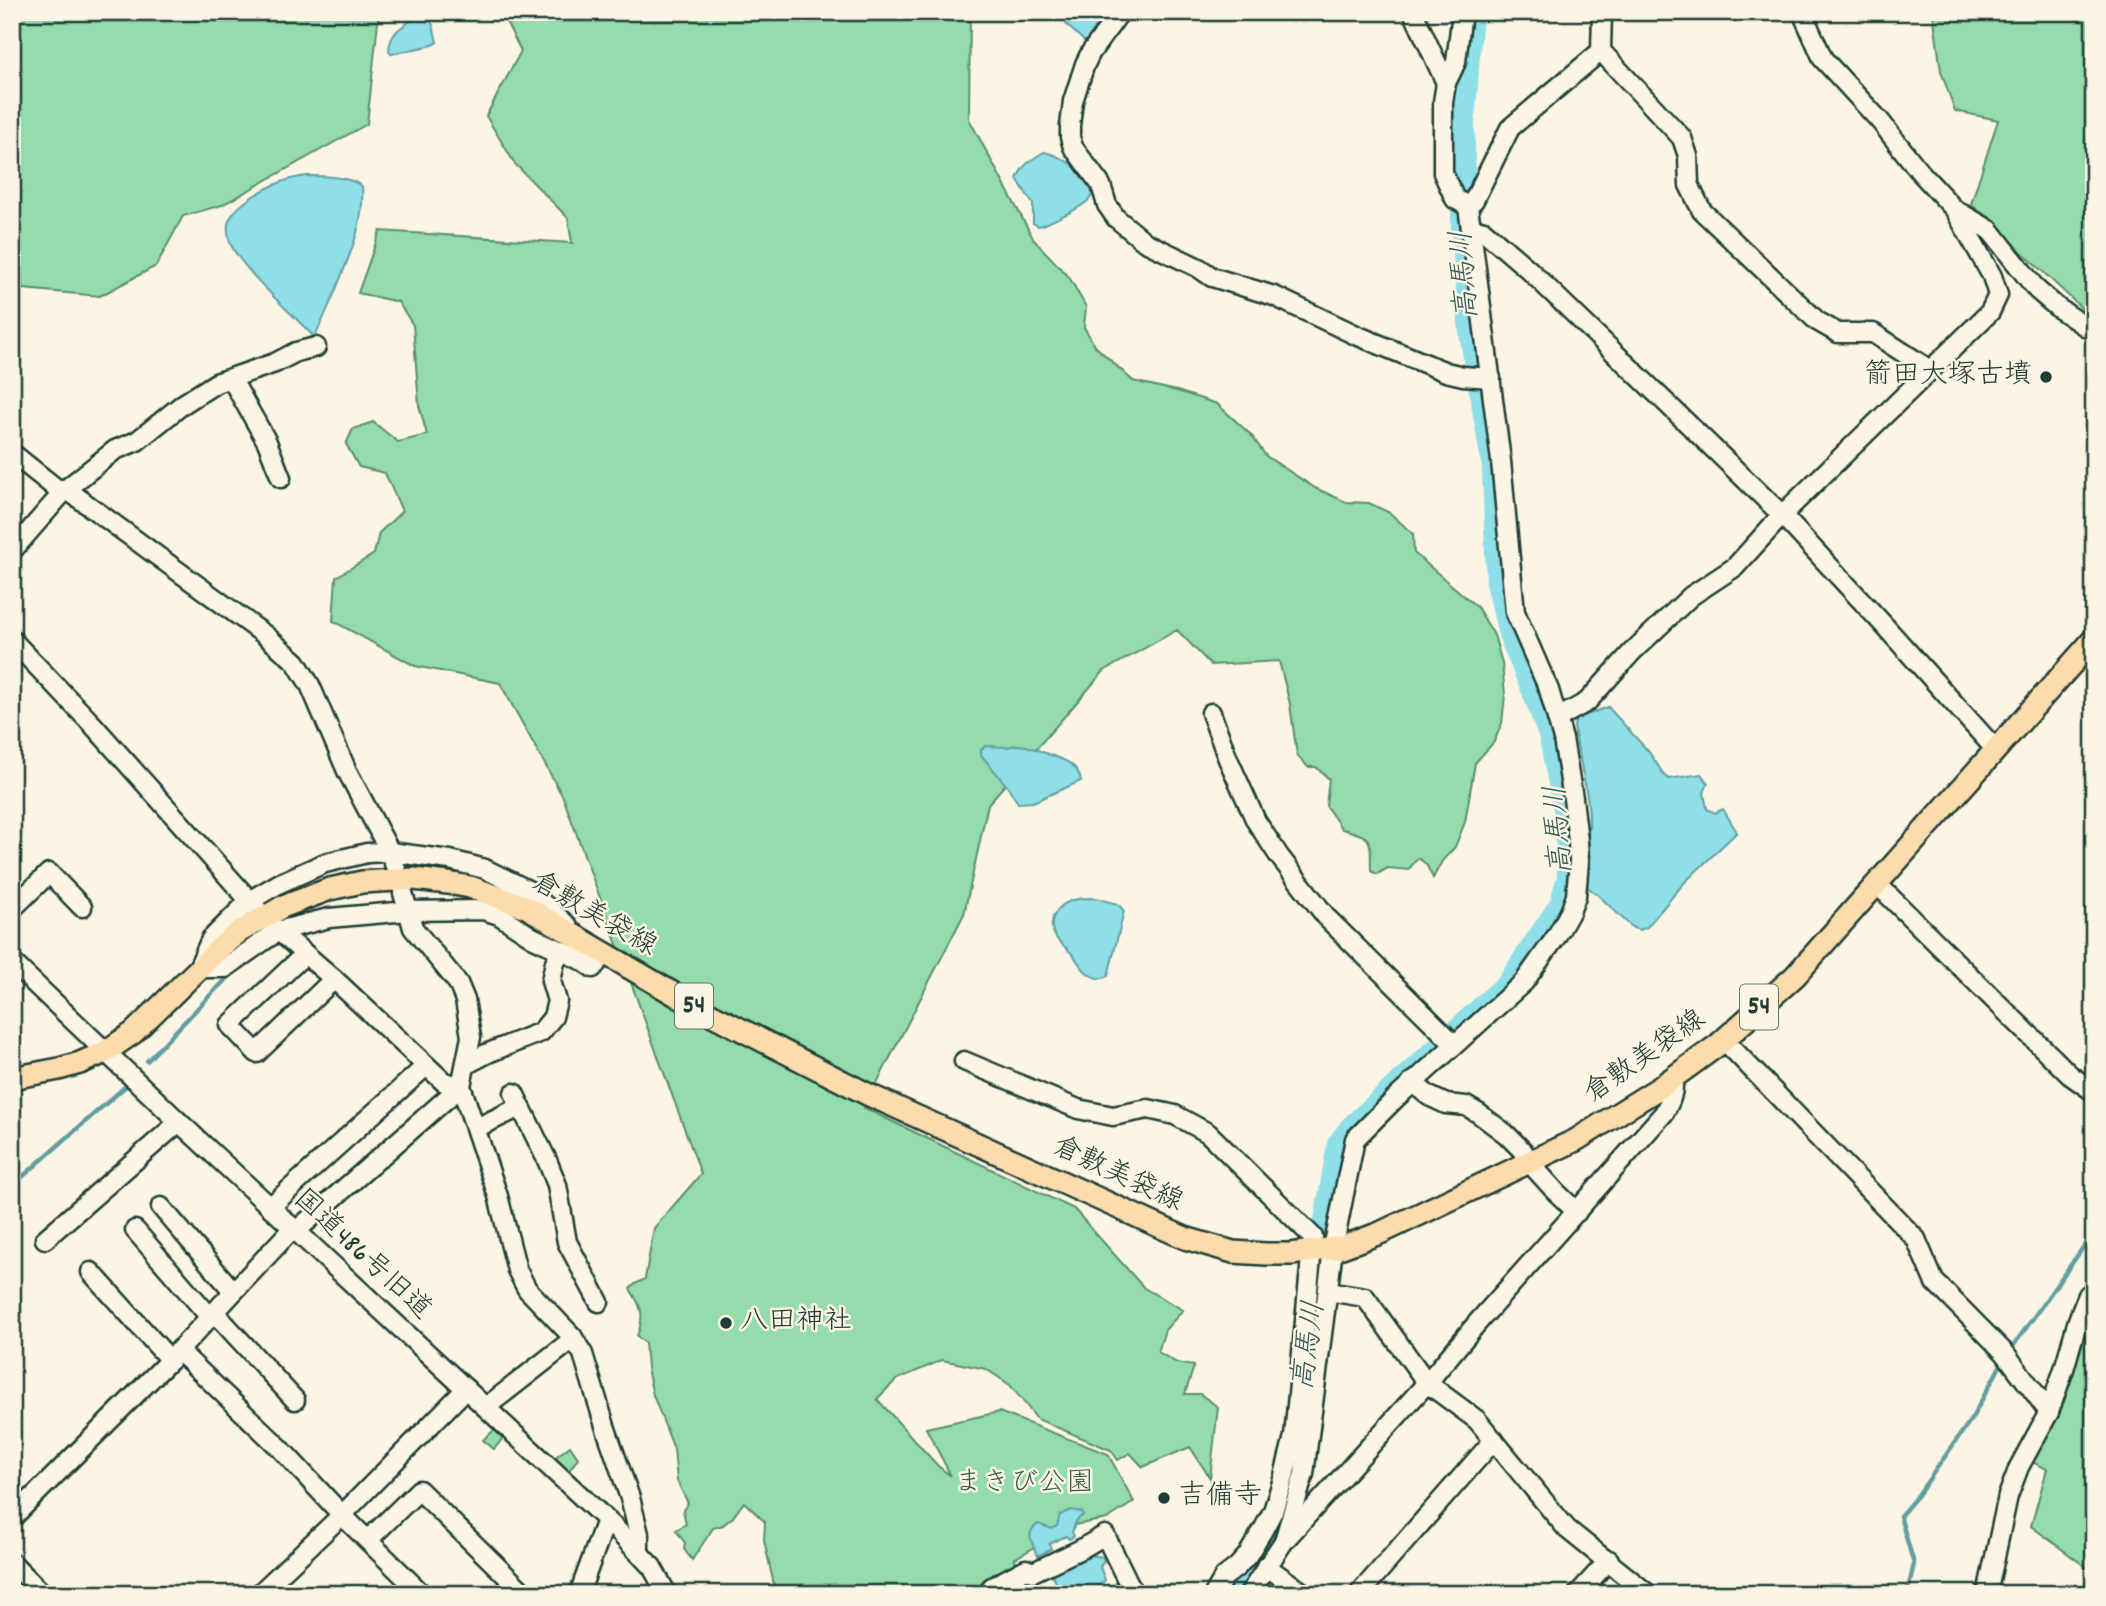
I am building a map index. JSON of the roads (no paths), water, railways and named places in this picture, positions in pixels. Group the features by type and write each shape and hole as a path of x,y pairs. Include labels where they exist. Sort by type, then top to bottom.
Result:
{"main road":[{"name":"倉敷美袋線","path":"12,1078 59,1069 105,1052 133,1032 239,932 282,907 330,889 362,882 414,879 448,883 470,887 526,906 693,1005 867,1094 1185,1238 1233,1252 1266,1254 1322,1251 1381,1233 1576,1140 1673,1079 1795,976 2094,639"}],"street":[{"path":"1121,12 1085,64 1073,101 1070,126 1073,147 1101,185 1107,205 1115,218 1144,243 1199,268 1212,277 1273,296 1356,335 1446,372 1491,378"},
{"path":"1413,12 1446,83"},
{"path":"1462,12 1456,62 1446,83 1443,102 1443,173 1455,198 1468,206"},
{"path":"1602,12 1601,51 1682,138 1688,156 1689,185 1702,211 1817,321 1838,334 1873,333 1930,370"},
{"path":"1558,718 1587,702 1691,596 1735,567 1782,515 1990,312 1997,295 1992,276 1955,210 1920,172 1880,121 1823,59 1802,12"},
{"path":"1468,206 1474,200 1510,128 1601,51"},
{"path":"1214,1594 1224,1577 1247,1556 1263,1530 1273,1511 1284,1476 1294,1436 1322,1251 1355,1139 1449,1040 1524,982 1550,947 1576,897 1579,860 1573,798 1558,718 1549,690 1515,612 1502,461 1468,206"},
{"path":"1955,210 1990,230 2037,290 2094,332"},
{"path":"1471,229 1484,231 1528,269 1782,515 1996,750"},
{"path":"12,551 66,489 115,450 137,441 183,404 216,383 316,347"},
{"path":"231,378 267,442 281,478"},
{"path":"12,453 57,489 66,489 265,635 296,662 310,685 347,771 393,861"},
{"path":"12,640 93,725 254,906"},
{"path":"1211,713 1256,821 1279,856 1328,919 1449,1040"},
{"path":"367,853 393,861 450,860 485,869 528,890 595,949 593,968 532,937 499,915 405,902 275,928 225,968 198,968 211,939 254,906 280,883 325,863 367,853"},
{"path":"12,909 49,873 82,906"},
{"path":"1876,883 2070,1075 2094,1092"},
{"path":"12,1518 175,1355 233,1291 294,1230 461,1086 471,1037 466,1000 458,983 413,928 405,902"},
{"path":"275,928 444,1082 461,1086"},
{"path":"467,1064 541,1032 553,1017 557,1001 551,981 555,962 562,951"},
{"path":"305,954 230,1025 257,1053 334,979"},
{"name":"国道486号旧道","path":"12,962 179,1122 606,1520 652,1567 667,1594"},
{"path":"1723,1039 1916,1239 1934,1282 2006,1355 2049,1412"},
{"path":"964,1061 1078,1109 1113,1116 1148,1109 1175,1115 1208,1133 1313,1237 1322,1251 1328,1291 1304,1474 1284,1541"},
{"path":"270,1207 426,1066"},
{"path":"1249,1594 1284,1541 1664,1113 1674,1091 1673,1079"},
{"path":"1412,1082 1429,1096 1446,1104 1466,1106 1506,1134 1557,1194 1577,1212"},
{"path":"461,1086 498,1196 517,1270 527,1289 572,1336 583,1353 630,1499 639,1534 639,1552"},
{"path":"476,1128 517,1100 547,1160 557,1185 568,1242 598,1302"},
{"path":"45,1239 179,1122"},
{"path":"160,1207 233,1291"},
{"path":"135,1230 295,1400"},
{"path":"91,1272 175,1355 280,1448 342,1515 422,1594"},
{"path":"1987,1594 2008,1496 2019,1467 2049,1412 2078,1320 2088,1295 2094,1290"},
{"path":"1328,1291 1365,1297 1427,1383 1477,1420 1567,1529 1609,1560 1648,1594"},
{"path":"486,1407 568,1343 572,1336"},
{"path":"259,1594 342,1515 466,1389"},
{"path":"1359,1594 1494,1440"},
{"path":"368,1540 419,1490 524,1594"},
{"path":"579,1594 606,1520"},
{"path":"993,1594 992,1587 1007,1578 1026,1569 1033,1572 1105,1535 1134,1594"},
{"path":"1578,1594 1609,1560"},
{"path":"12,1563 43,1594"},
{"path":"1266,1566 1305,1594"}],"water":[{"path":"1057,12 1110,12 1092,37 1085,42"},
{"path":"422,14 428,16 433,25 437,42 391,54 389,50 392,37"},
{"path":"1044,152 1077,168 1085,175 1093,190 1091,197 1082,205 1038,226 1033,223 1033,204 1017,179 1025,166"},
{"path":"307,176 343,178 362,186 356,238 332,300 314,337 247,268 231,245 228,229 235,212 252,197 279,183"},
{"path":"1608,707 1649,752 1669,779 1701,774 1708,783 1704,793 1707,809 1715,813 1723,809 1737,832 1683,884 1647,927 1640,930 1633,928 1584,885 1582,841 1588,837 1589,823 1587,795 1574,726 1576,719"},
{"path":"1017,745 1033,748 1069,763 1077,770 1081,781 1033,802 1018,803 981,755 985,746"},
{"path":"1095,898 1118,904 1124,911 1108,976 1102,978 1093,977 1086,972 1057,939 1052,926 1055,913 1064,904 1078,899"},
{"path":"1071,1510 1082,1512 1083,1515 1076,1521 1072,1532 1074,1536 1069,1539 1066,1536 1049,1544 1051,1549 1038,1556 1031,1538 1034,1527 1039,1524 1052,1529 1057,1526 1060,1515"},
{"path":"1088,1552 1103,1557 1104,1561 1100,1567 1105,1580 1098,1588 1077,1585 1062,1588 1057,1584 1050,1571 1058,1567 1060,1570 1079,1561 1078,1558"}],"waterway":[{"name":"高馬川","path":"1315,1299 1339,1144 1352,1127 1509,983 1561,905 1569,877 1566,814 1551,738 1510,634 1498,582 1494,467 1471,333 1463,229 1463,126 1471,12"},
{"path":"147,1061 238,969"},
{"path":"12,1186 127,1085"},
{"path":"2009,1352 2094,1232"},
{"path":"1907,1594 1914,1564 1900,1516 1972,1418 2004,1359"},
{"name":"高馬川","path":"1236,1594 1271,1541 1292,1485 1303,1429"}],"place":[{"name":"箭田大塚古墳","path":"2046,377"},
{"name":"八田神社","path":"726,1323"},
{"name":"吉備寺","path":"1164,1498"}],"park label":[{"name":"まきび公園","path":"1024,1485"}]}
